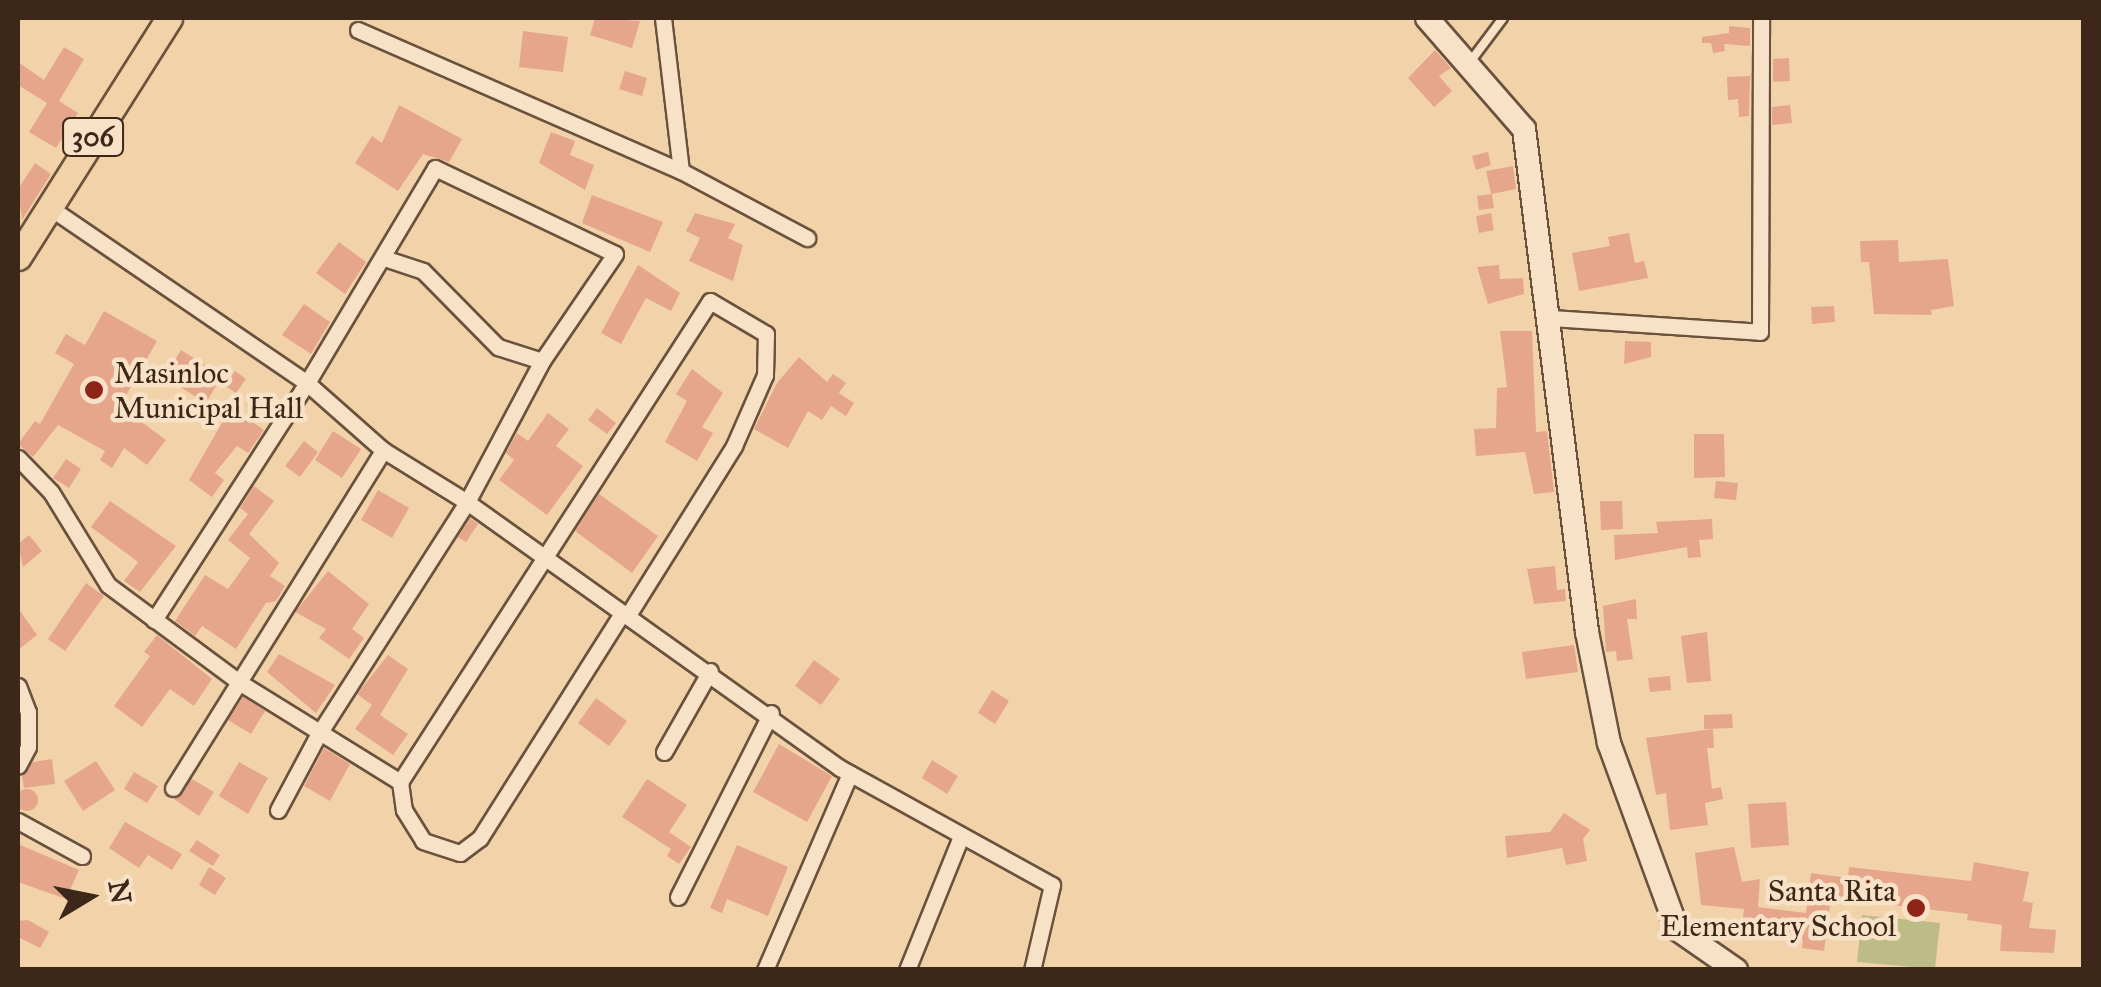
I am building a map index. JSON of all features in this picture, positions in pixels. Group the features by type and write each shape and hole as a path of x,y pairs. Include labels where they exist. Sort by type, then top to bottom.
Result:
{"main road":[{"name":"306","path":"18,257 169,18"}],"street":[{"path":"663,18 681,171"},
{"path":"1552,318 1760,332 1761,18"},
{"path":"1434,24 1524,129 1552,318 1587,632 1609,743 1677,929 1736,970"},
{"path":"358,30 681,171 807,238"},
{"path":"154,620 307,383 434,168 616,254 542,360 467,502 318,734 278,810"},
{"path":"50,207 307,383 384,450 467,502 771,714 850,774 960,838 1052,885 1032,970"},
{"path":"384,258 423,271 498,347 542,360"},
{"path":"710,300 766,334 765,375 734,446 480,838 460,854 423,841 404,810 400,782 545,558 710,300"},
{"path":"173,788 384,450"},
{"path":"18,458 51,492 108,585 239,682 400,782"},
{"path":"664,752 710,672"},
{"path":"18,686 28,712 28,747 18,766"},
{"path":"678,897 771,714"},
{"path":"765,970 850,774"},
{"path":"18,822 82,856"},
{"path":"907,970 960,838"}],"lane":[{"path":"1469,62 1503,18"}],"shaded area":[{"path":"1862,915 1940,923 1935,969 1857,962"}],"building":[{"path":"595,18 640,21 632,48 590,35"},
{"path":"1729,26 1750,28 1750,46 1724,44 1725,51 1713,53 1711,43 1702,43 1702,37 1729,33"},
{"path":"523,31 568,37 563,72 519,67"},
{"path":"64,47 84,59 59,101 78,113 56,148 29,132 47,103 18,85 18,62 44,80"},
{"path":"1435,50 1451,68 1439,76 1452,91 1434,107 1408,78"},
{"path":"1789,58 1790,81 1773,82 1773,59"},
{"path":"625,71 647,78 642,96 619,89"},
{"path":"1750,76 1749,116 1739,117 1738,99 1728,100 1727,77"},
{"path":"399,105 462,139 449,162 423,154 398,191 355,163 372,136 382,143"},
{"path":"1790,105 1792,123 1772,125 1772,107"},
{"path":"551,132 575,141 570,155 594,165 585,190 539,163"},
{"path":"1488,152 1491,165 1476,170 1472,156"},
{"path":"35,163 51,174 22,220 18,189"},
{"path":"1513,166 1516,189 1492,194 1494,208 1479,210 1477,196 1491,194 1486,171"},
{"path":"592,195 663,222 650,252 582,223"},
{"path":"695,213 735,224 728,238 743,245 733,281 689,261 700,238 686,231"},
{"path":"1491,213 1494,230 1479,233 1476,216"},
{"path":"1629,233 1635,263 1644,261 1648,278 1579,291 1572,253 1610,246 1608,237"},
{"path":"1898,240 1899,262 1948,259 1954,306 1931,310 1932,315 1874,314 1869,262 1861,262 1860,241"},
{"path":"339,242 366,262 345,294 316,273"},
{"path":"638,265 680,293 671,311 646,298 621,344 601,333"},
{"path":"1499,265 1500,279 1523,278 1524,294 1488,304 1477,267"},
{"path":"304,304 330,322 311,354 282,335"},
{"path":"1834,306 1835,322 1812,324 1811,307"},
{"name":"Masinloc Municipal Hall","path":"104,311 157,341 120,406 166,440 147,465 124,448 112,468 100,460 105,451 58,425 33,457 18,444 35,421 40,424 74,364 55,353 66,334 85,345"},
{"path":"1500,331 1532,331 1536,432 1547,431 1554,492 1534,494 1525,452 1476,456 1474,429 1496,428 1497,388 1507,387"},
{"path":"1625,341 1651,342 1651,357 1624,364"},
{"path":"181,350 222,376 206,403 164,377"},
{"path":"799,357 827,382 833,374 846,383 839,393 854,403 846,416 831,406 822,420 808,411 788,448 754,429 777,383"},
{"path":"692,369 723,393 702,427 713,433 697,461 665,442 687,401 676,394"},
{"path":"235,371 246,379 236,393 225,386"},
{"path":"231,407 264,430 248,453 237,446 215,473 224,480 212,497 189,480"},
{"path":"597,408 616,423 607,434 588,420"},
{"path":"548,413 569,429 556,446 583,466 547,515 499,480 514,460 506,453 517,433 528,441"},
{"path":"333,431 361,449 342,478 315,460"},
{"path":"1694,434 1724,434 1725,477 1694,478"},
{"path":"304,441 318,452 300,477 285,466"},
{"path":"66,459 81,469 69,488 53,478"},
{"path":"1716,481 1738,483 1736,500 1714,498"},
{"path":"254,486 274,501 249,534 279,563 270,576 285,586 276,601 266,603 236,649 202,626 195,636 175,621 205,575 228,589 250,558 228,540 248,514 240,508"},
{"path":"378,490 409,508 392,538 361,520"},
{"path":"599,494 658,536 632,573 575,531"},
{"path":"110,501 176,546 140,592 124,581 138,562 91,527"},
{"path":"1600,501 1622,501 1623,529 1601,530"},
{"path":"470,518 478,524 466,542 458,537"},
{"path":"1712,519 1713,539 1699,540 1701,557 1688,558 1687,547 1615,560 1614,535 1658,533 1656,522"},
{"path":"29,535 42,551 23,567 18,544"},
{"path":"1555,566 1557,590 1565,589 1566,601 1534,604 1527,569"},
{"path":"328,571 369,604 352,629 364,638 349,659 319,638 326,629 295,612"},
{"path":"86,583 104,596 65,651 48,639"},
{"path":"1636,599 1637,619 1627,619 1633,659 1617,661 1616,651 1606,652 1603,606"},
{"path":"18,608 37,635 18,650"},
{"path":"1707,632 1711,681 1687,683 1681,636"},
{"path":"157,635 212,679 194,706 170,689 142,727 114,706 150,656 144,652"},
{"path":"1574,645 1578,672 1526,679 1522,652"},
{"path":"279,654 335,685 316,713 267,672"},
{"path":"388,655 408,669 380,715 408,734 393,755 355,729 372,705 357,694"},
{"path":"814,660 840,679 821,705 795,686"},
{"path":"1670,676 1671,690 1650,692 1648,678"},
{"path":"992,690 1009,701 995,724 978,713"},
{"path":"243,697 265,711 251,734 228,720"},
{"path":"596,698 627,721 609,746 578,723"},
{"path":"1732,714 1733,728 1704,729 1704,715"},
{"path":"1713,729 1714,748 1707,748 1712,789 1721,787 1723,799 1705,803 1708,825 1670,830 1666,793 1656,795 1646,738"},
{"path":"779,744 832,776 807,822 753,792"},
{"path":"324,748 350,764 330,801 304,786"},
{"path":"52,759 55,784 24,788 22,776 33,762"},
{"path":"932,760 958,776 947,794 922,778"},
{"path":"96,761 115,790 83,811 64,781"},
{"path":"239,762 268,778 248,814 219,796"},
{"path":"134,772 158,786 147,803 124,789"},
{"path":"192,779 214,792 199,816 174,799"},
{"path":"647,779 687,805 669,832 691,847 679,864 667,856 671,849 622,817"},
{"path":"27,789 35,792 35,808 27,811 19,808 16,800 19,792"},
{"path":"1786,802 1789,845 1751,848 1748,804"},
{"path":"1564,813 1590,830 1583,839 1587,861 1566,865 1562,848 1507,858 1505,836 1550,832"},
{"path":"125,822 182,854 172,870 148,855 139,868 109,848"},
{"path":"197,840 220,855 213,866 189,851"},
{"path":"18,844 79,870 66,899 18,882"},
{"path":"737,845 788,867 768,916 727,899 722,913 710,908"},
{"path":"1734,847 1742,882 1760,879 1758,907 1806,913 1811,873 1848,878 1849,867 1971,881 1974,862 2029,872 2023,901 2033,903 2029,928 2056,930 2054,953 2000,951 2002,925 1967,920 1968,914 1831,898 1824,951 1802,948 1803,940 1741,931 1744,909 1701,905 1695,853"},
{"path":"209,867 226,878 215,895 199,885"},
{"path":"28,920 49,932 40,948 18,937 18,921"}],"place":[{"name":"Masinloc Municipal Hall","path":"94,390"},
{"name":"Santa Rita Elementary School","path":"1916,908"}]}
